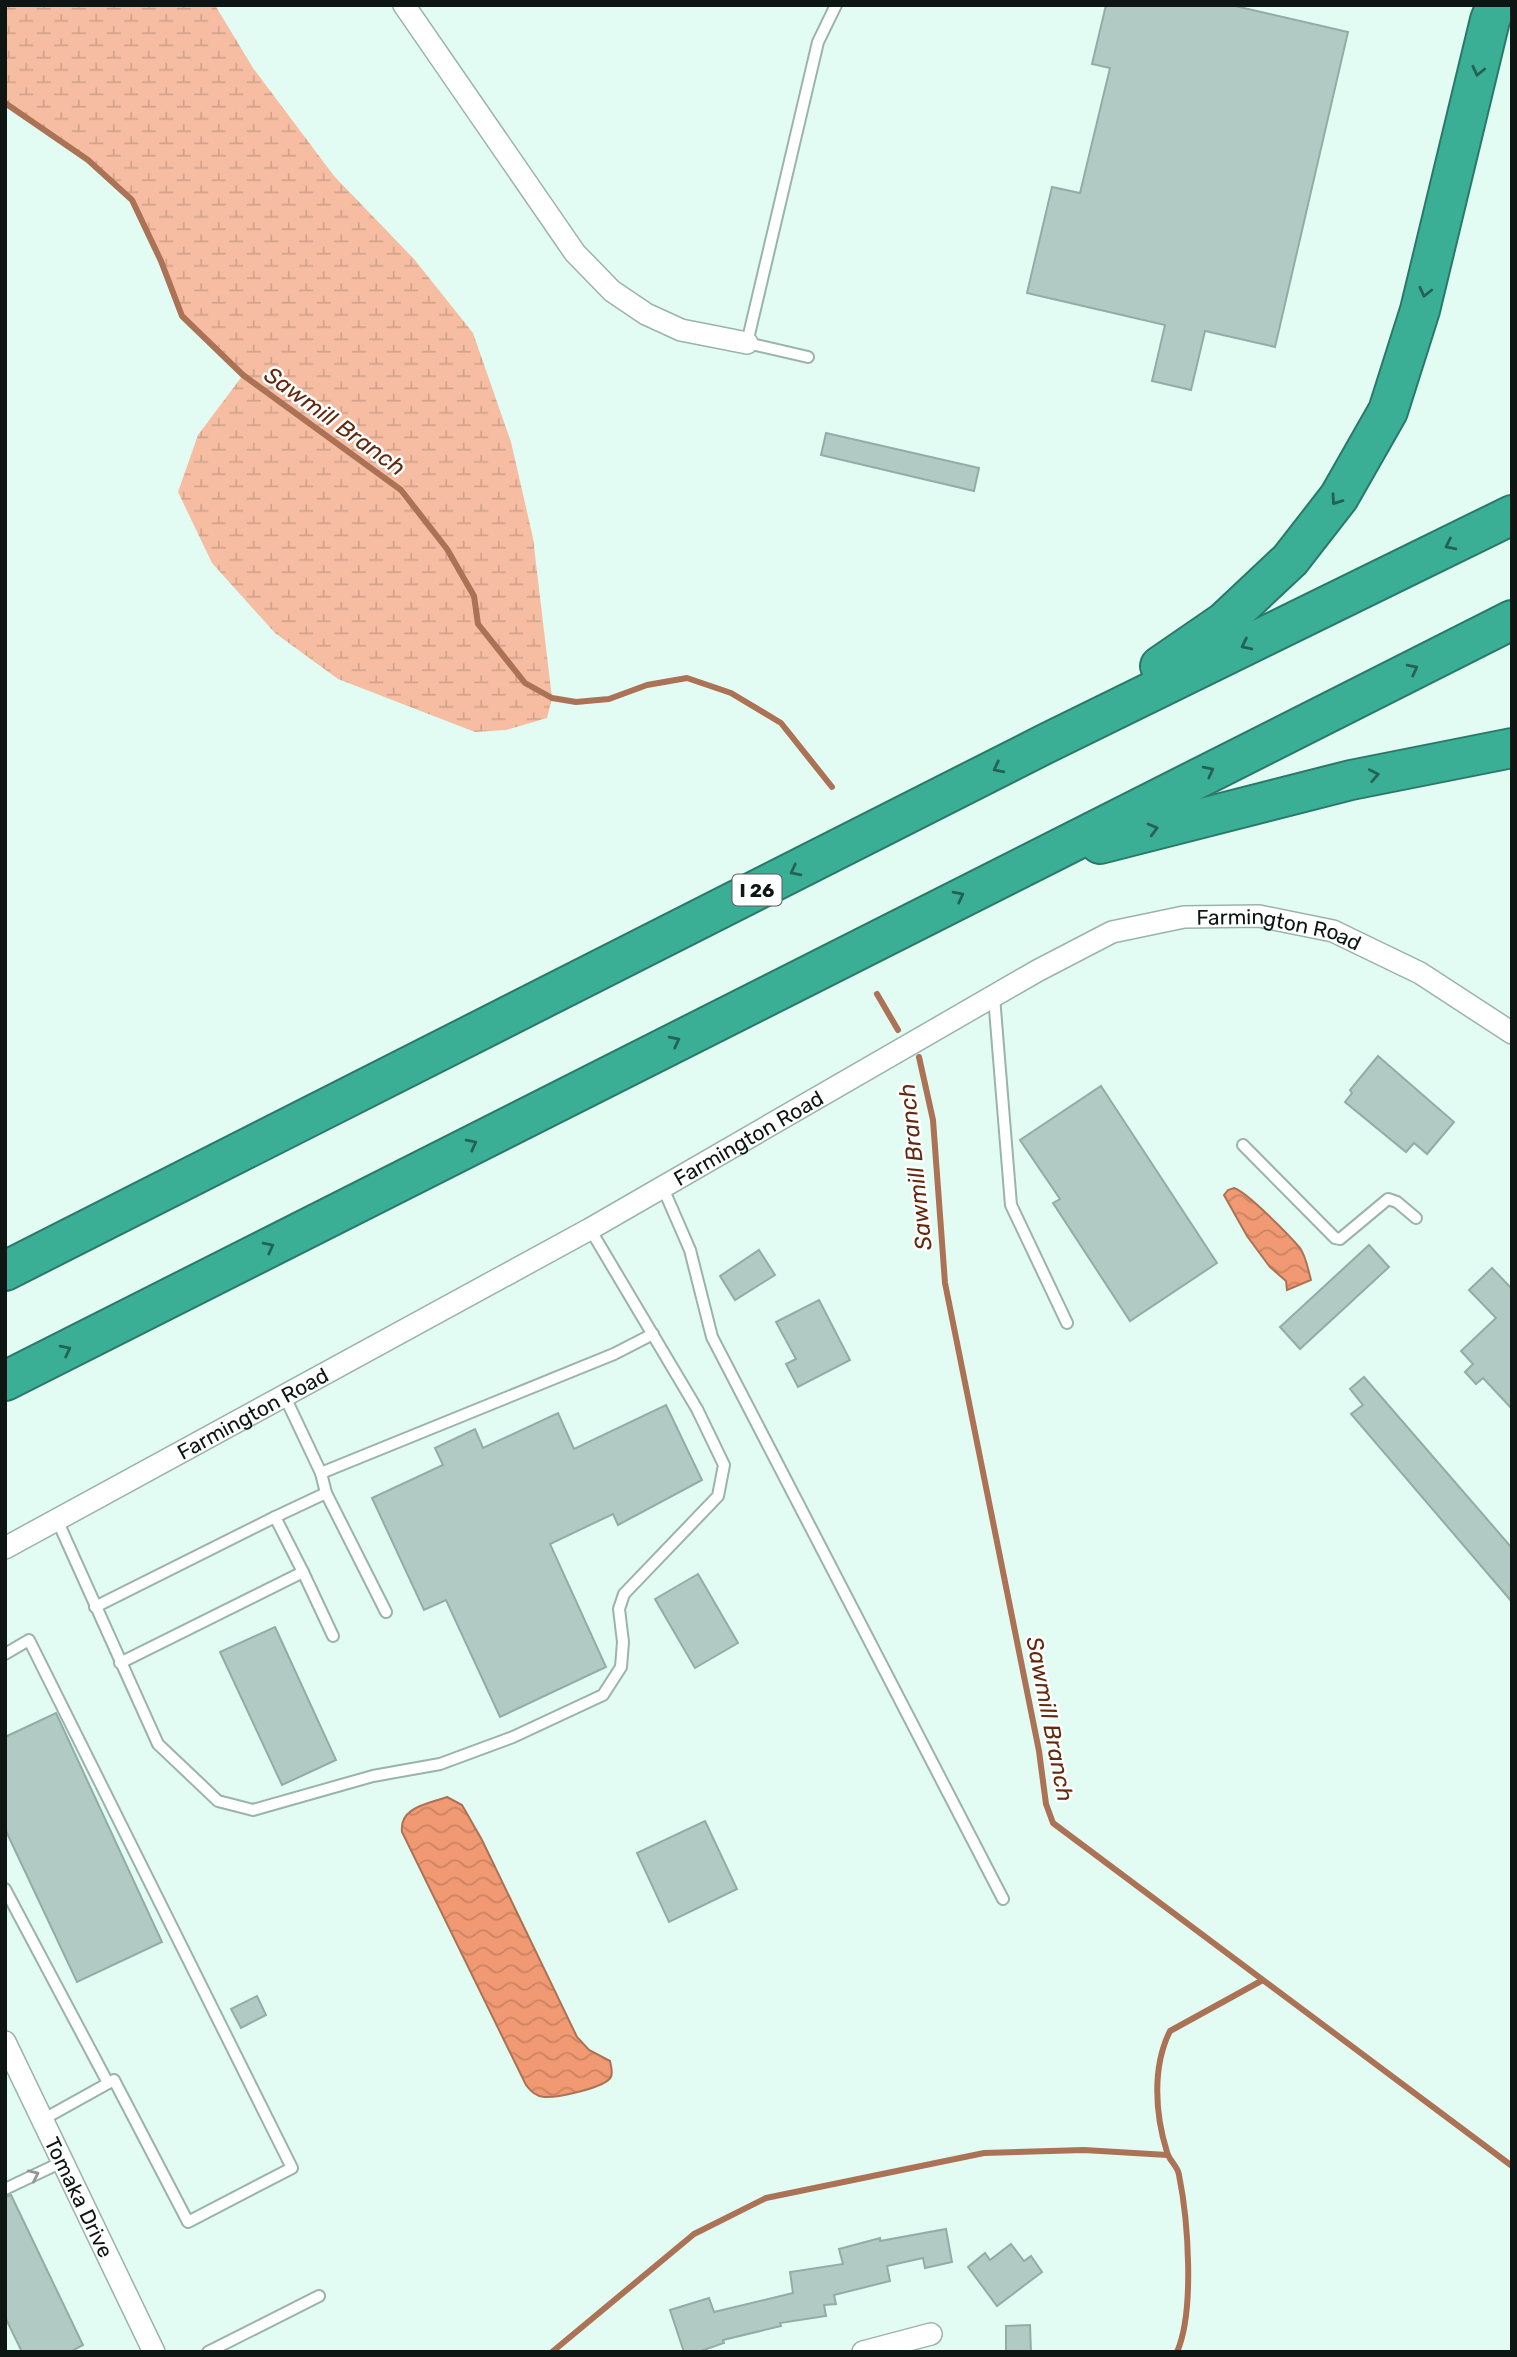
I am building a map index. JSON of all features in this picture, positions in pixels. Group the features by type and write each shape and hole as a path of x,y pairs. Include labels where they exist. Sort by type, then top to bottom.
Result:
{"highway":[{"path":"1047,743 1224,622 1290,560 1339,497 1388,411 1416,323 1490,20 1496,5"},
{"name":"I 26","path":"5,1270 1047,743 1512,515"},
{"path":"5,1381 1017,867 1512,620"},
{"path":"1017,867 1212,813 1351,779 1512,748"}],"street":[{"path":"404,5 575,253 612,291 646,314 681,330 747,343"},
{"name":"Farmington Road","path":"5,1548 58,1522 590,1229 1112,932 1184,917 1259,916 1333,931 1420,973 1512,1033"},
{"name":"Tomaka Drive","path":"5,2042 154,2352"},
{"path":"863,2352 932,2334"}],"lane":[{"path":"808,357 747,343 818,42 836,5"},
{"path":"994,997 1011,1205 1067,1323"},
{"path":"1243,1145 1335,1238 1340,1239 1388,1199 1398,1202 1416,1218"},
{"path":"663,1188 690,1250 712,1337 1003,1899"},
{"path":"58,1522 158,1744 218,1801 253,1810 373,1776 440,1764 513,1737 603,1695 621,1667 623,1642 619,1609 624,1594 718,1496 724,1465 703,1420 590,1229"},
{"path":"321,1473 614,1354 653,1334"},
{"path":"285,1397 321,1473 326,1493 386,1612"},
{"path":"95,1607 326,1493"},
{"path":"275,1517 334,1636"},
{"path":"120,1663 303,1572"},
{"path":"5,1654 29,1640 292,2168 188,2222 114,2080 42,2120"},
{"path":"5,1889 108,2083"},
{"path":"5,2189 62,2162"},
{"path":"208,2352 319,2296"}],"green space":[{"path":"5,5 215,5 253,68 334,176 414,259 473,333 511,442 533,538 552,698 547,718 506,730 475,732 338,679 275,633 212,563 178,492 198,435 243,375 182,316 161,261 132,200 88,160 5,103"}],"water":[{"path":"1234,1188 1258,1206 1300,1248 1311,1280 1287,1290 1286,1281 1270,1267 1247,1236 1224,1195"},
{"path":"447,1797 462,1805 482,1840 577,2037 589,2050 610,2061 612,2075 600,2085 580,2092 544,2097 538,2096 526,2085 402,1832 402,1824 410,1812"}],"building":[{"path":"1106,5 1231,5 1348,32 1275,347 1205,331 1191,390 1152,381 1165,325 1027,293 1052,187 1080,193 1110,68 1092,64"},
{"path":"826,433 979,468 974,491 821,455"},
{"path":"1378,1056 1454,1122 1427,1154 1414,1143 1406,1152 1345,1102 1352,1093 1350,1090"},
{"path":"1101,1086 1217,1263 1130,1321 1053,1203 1060,1199 1020,1140"},
{"path":"1369,1245 1389,1267 1300,1349 1280,1327"},
{"path":"759,1250 775,1275 735,1300 720,1276"},
{"path":"1492,1268 1512,1289 1512,1409 1483,1378 1476,1384 1465,1372 1473,1364 1461,1351 1496,1318 1469,1290"},
{"path":"819,1300 850,1360 798,1387 786,1364 796,1359 776,1322"},
{"path":"1364,1377 1512,1548 1512,1602 1351,1414 1363,1405 1350,1389"},
{"path":"666,1405 702,1480 618,1525 613,1514 550,1544 606,1667 500,1717 446,1600 424,1610 372,1498 443,1465 435,1448 475,1429 483,1448 558,1413 574,1449"},
{"path":"698,1574 738,1643 695,1668 655,1599"},
{"path":"275,1627 336,1760 282,1785 220,1652"},
{"path":"56,1713 162,1942 77,1982 5,1829 5,1737"},
{"path":"705,1821 737,1889 669,1922 637,1853"},
{"path":"257,1996 266,2015 241,2028 231,2009"},
{"path":"11,2195 83,2345 70,2352 22,2352 5,2317 5,2197"},
{"path":"946,2229 952,2262 925,2268 923,2258 887,2266 890,2281 834,2295 836,2304 824,2305 826,2316 780,2323 781,2326 723,2340 724,2343 698,2352 684,2352 670,2310 709,2298 714,2312 793,2293 790,2272 843,2264 839,2249 880,2238 880,2241"},
{"path":"1011,2244 1024,2261 1031,2256 1042,2272 997,2306 968,2267 985,2253 990,2260"},
{"path":"1030,2325 1031,2352 1006,2352 1006,2326"}],"waterway":[{"name":"Sawmill Branch","path":"5,103 88,160 132,200 161,261 182,316 243,375 401,490 447,549 474,596 478,624 525,683 552,698 576,702 609,699 647,685 687,678 731,693 781,723 832,787"},
{"name":"Sawmill Branch","path":"877,994 898,1030"},
{"name":"Sawmill Branch","path":"919,1057 933,1120 945,1283 1039,1751 1046,1804 1053,1823 1512,2166"},
{"path":"1177,2352 1186,2313 1187,2240 1178,2172 1168,2155 1160,2122 1157,2091 1160,2060 1170,2031 1261,1981"},
{"path":"552,2352 694,2234 766,2198 984,2153 1084,2150 1167,2155"}]}
